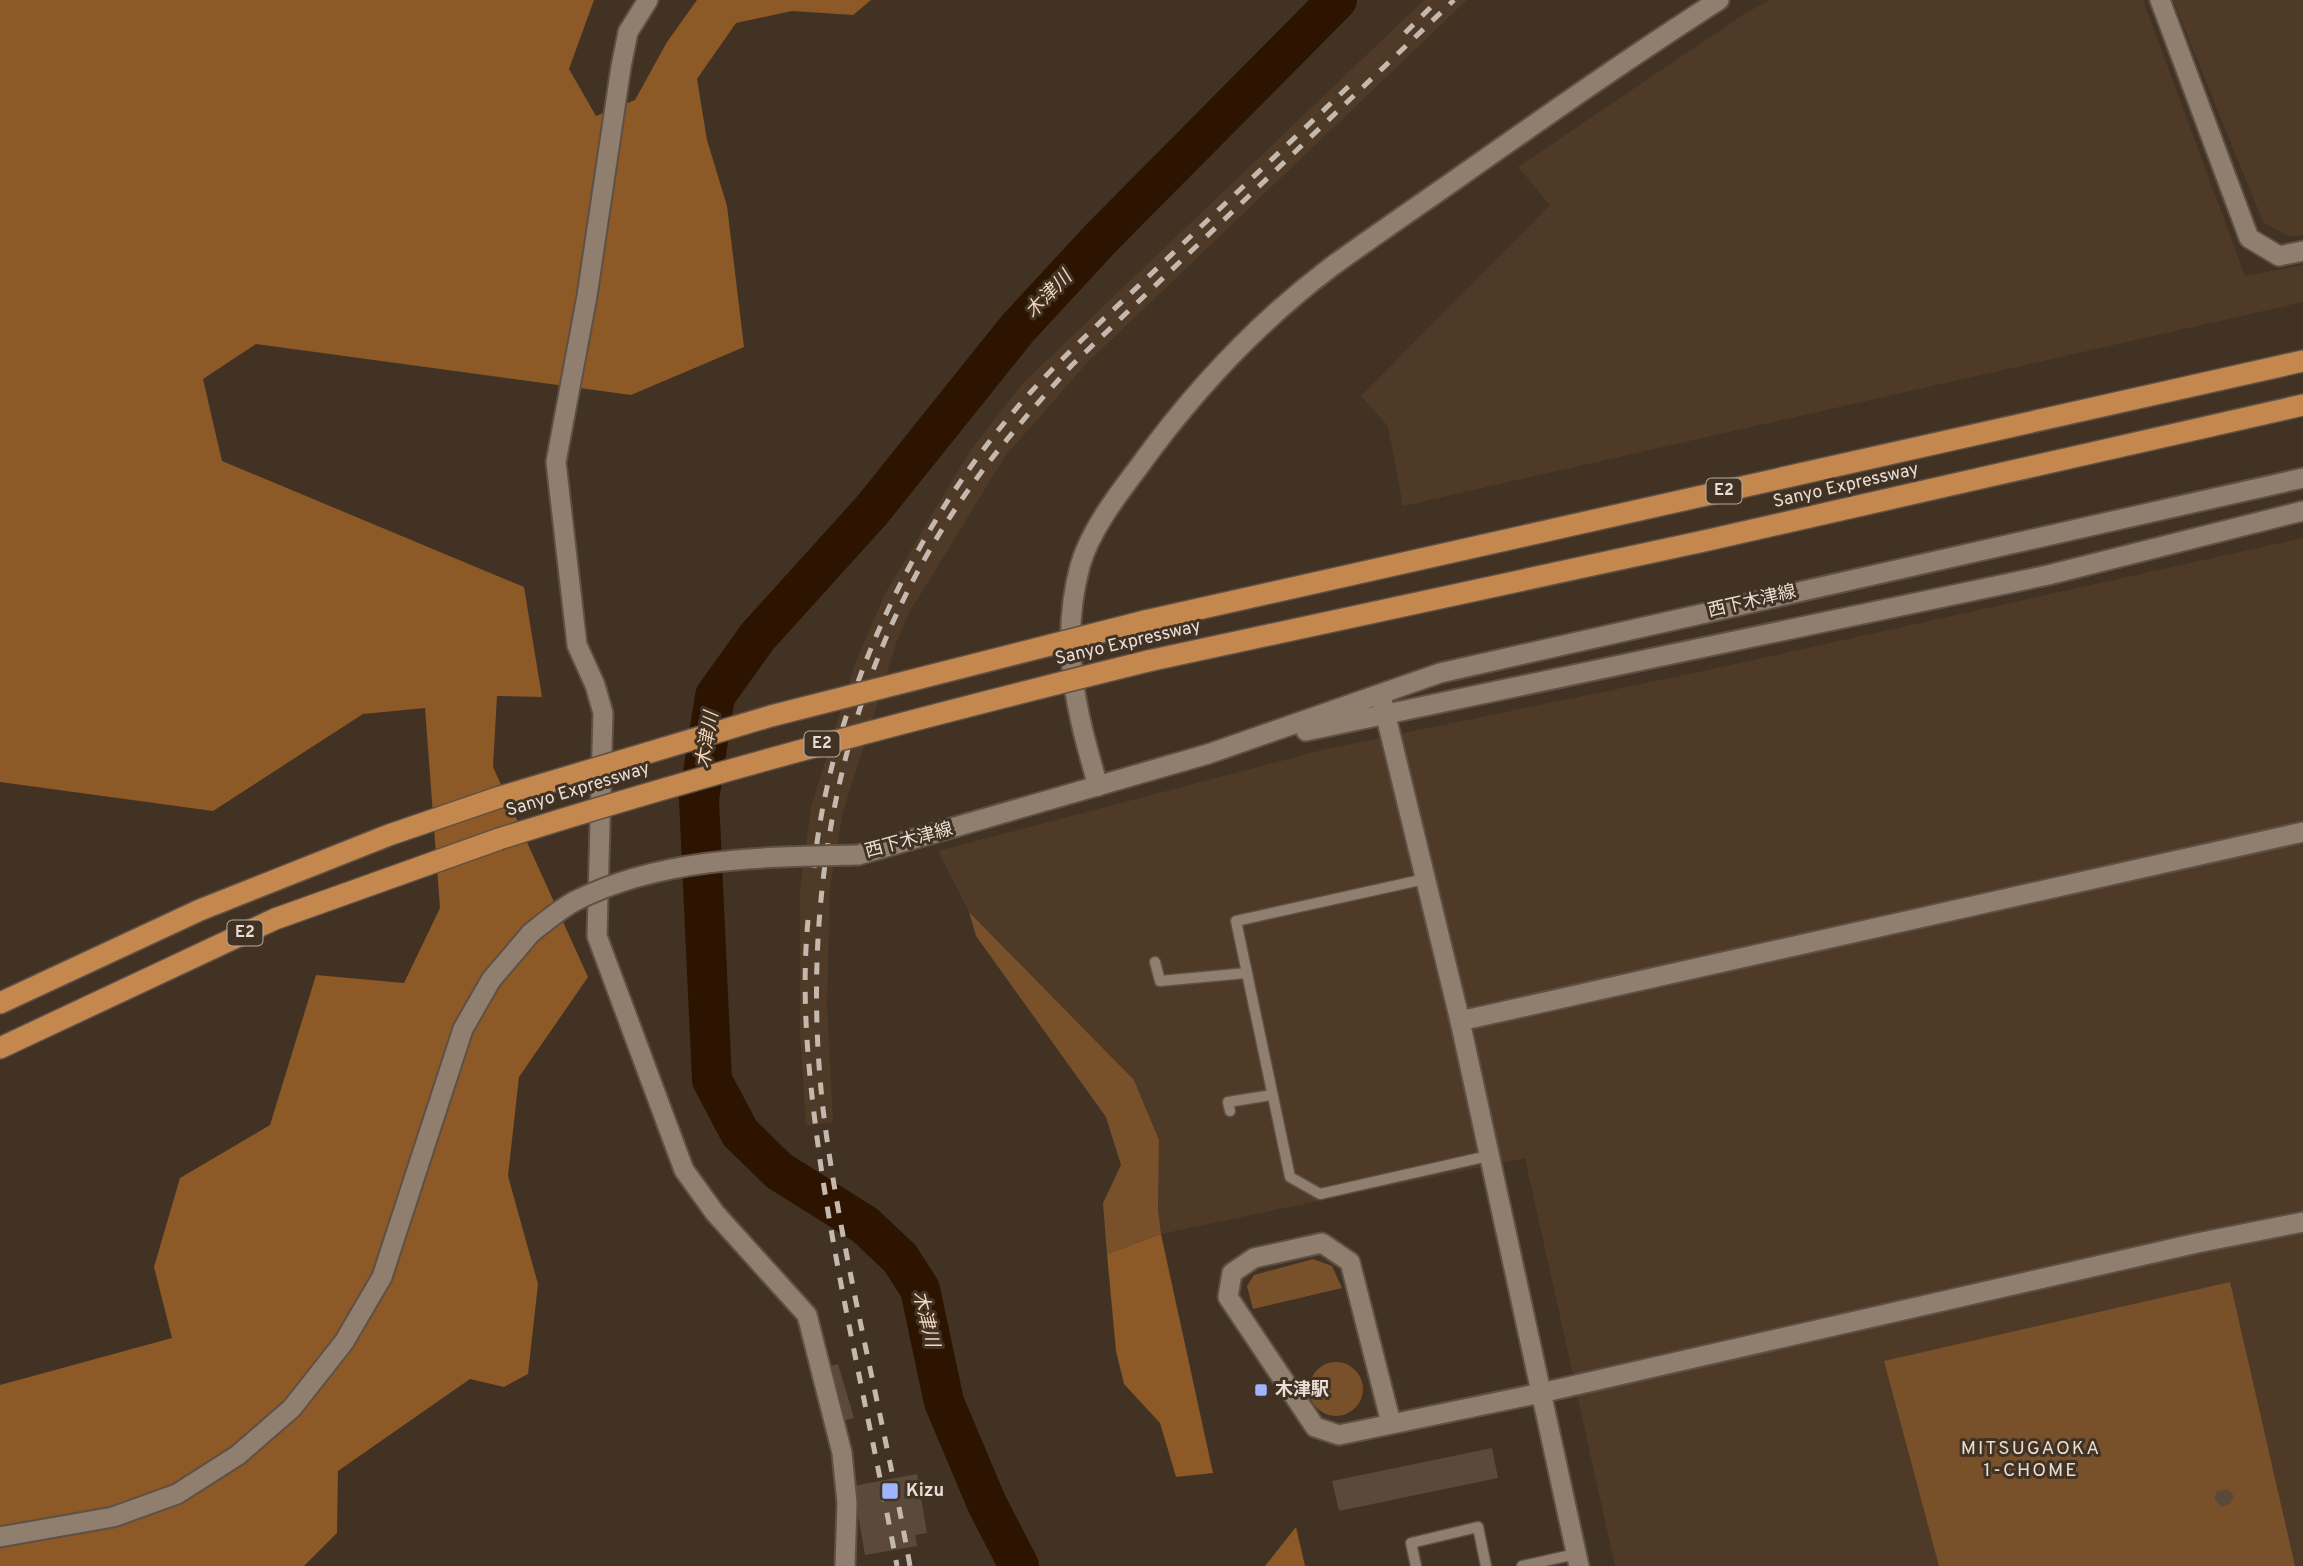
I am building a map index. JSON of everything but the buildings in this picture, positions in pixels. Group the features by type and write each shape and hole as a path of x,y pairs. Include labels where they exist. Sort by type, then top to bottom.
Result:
{"highway":[{"name":"Sanyo Expressway","path":"0,1003 200,910 388,835 500,797 771,716 1145,621 2303,361"},
{"name":"Sanyo Expressway","path":"0,1048 275,919 499,839 652,790 893,724 1148,661 1718,538 2303,405"}],"street":[{"path":"648,0 628,32 623,56 587,296 556,462 577,645 595,685 603,713 597,936 684,1170 715,1213 807,1315 842,1452 847,1503 845,1566"},
{"path":"1098,786 1076,709 1069,619 1081,563 1109,507 1152,449 1213,375 1273,316 1330,269 1623,62 1719,0"},
{"path":"2160,0 2249,238 2279,256 2303,251"},
{"name":"西下木津線","path":"1383,703 1440,673 2303,478"},
{"name":"西下木津線","path":"0,1537 113,1517 177,1494 238,1455 292,1408 344,1342 382,1277 463,1029 491,980 531,933 573,902 636,877 730,861 858,855 1383,703 2048,575 2303,511"},
{"path":"1383,703 1460,1021 1578,1560"},
{"path":"1460,1021 2303,832"},
{"path":"1391,1423 1350,1262 1322,1243 1254,1258 1232,1273 1228,1297 1315,1426 1339,1435 1541,1393 2184,1246 2303,1222"}],"lane":[{"path":"1425,879 1236,921 1290,1177 1320,1194 1488,1156"},
{"path":"1154,962 1160,981 1247,973"},
{"path":"1230,1111 1228,1102 1272,1095"},
{"path":"1416,1566 1411,1543 1478,1527 1486,1566"},
{"path":"1522,1566 1578,1560"}],"shaded area":[{"path":"0,0 594,0 569,69 596,116 635,100 667,42 697,0 871,0 853,15 792,11 736,23 697,79 707,140 727,206 744,347 631,395 256,344 203,379 222,461 524,587 542,697 497,696 493,767 588,977 519,1077 508,1176 538,1284 528,1374 504,1387 470,1379 338,1471 337,1533 304,1566 0,1566 0,1385 172,1338 154,1267 180,1178 270,1125 316,975 404,983 440,908 425,708 363,714 213,811 0,782"},
{"path":"1424,0 1467,0 1087,363 1006,455 909,613 897,641 843,812 830,889 827,1005 833,1122 806,1126 800,1032 800,890 811,808 854,666 885,594 970,451 1023,383"},
{"path":"1770,0 2143,0 2245,276 2303,265 2303,302 1403,506 1388,426 1361,396 1550,205 1518,167 1744,14"},
{"path":"2173,0 2303,0 2303,235 2290,237 2263,222"},
{"path":"2303,538 2303,1566 1615,1566 1525,1158 1161,1234 1158,1209 1159,1140 1134,1080 969,912 938,851 1322,750 1694,673"},
{"path":"969,912 1134,1080 1159,1140 1158,1209 1161,1234 1107,1254 1103,1203 1121,1165 1106,1117 976,936"},
{"path":"1161,1234 1213,1473 1176,1477 1160,1423 1124,1384 1116,1351 1107,1254"},
{"path":"1313,1259 1332,1266 1342,1288 1253,1309 1247,1286 1254,1275"},
{"path":"2230,1282 2295,1566 1939,1566 1884,1361"},
{"path":"1336,1362 1355,1370 1363,1389 1355,1408 1336,1416 1317,1408 1309,1389 1317,1370"},
{"path":"1296,1527 1305,1566 1265,1566"}],"waterway":[{"name":"木津川","path":"1019,1566 987,1504 944,1402 920,1289 900,1258 865,1225 779,1171 740,1133 712,1080 699,799 715,696 758,636 872,510 1017,329 1101,238 1337,0"}],"railway":[{"path":"1405,33 1438,0"},
{"path":"910,1566 833,1180 818,1044 817,962 823,880 836,799 856,720 884,643 919,569 962,499 1015,430 1072,365 1454,0"},
{"path":"814,868 822,809 836,750 855,690 905,575 969,469 1005,422 1057,365 1349,86"},
{"path":"808,920 806,1015 810,1079 822,1174 897,1566"}],"place":[{"name":"木津駅","path":"1261,1390"},
{"name":"Kizu","path":"890,1491"}],"district":[{"name":"MITSUGAOKA 1-CHOME","path":"2031,1460"}]}
